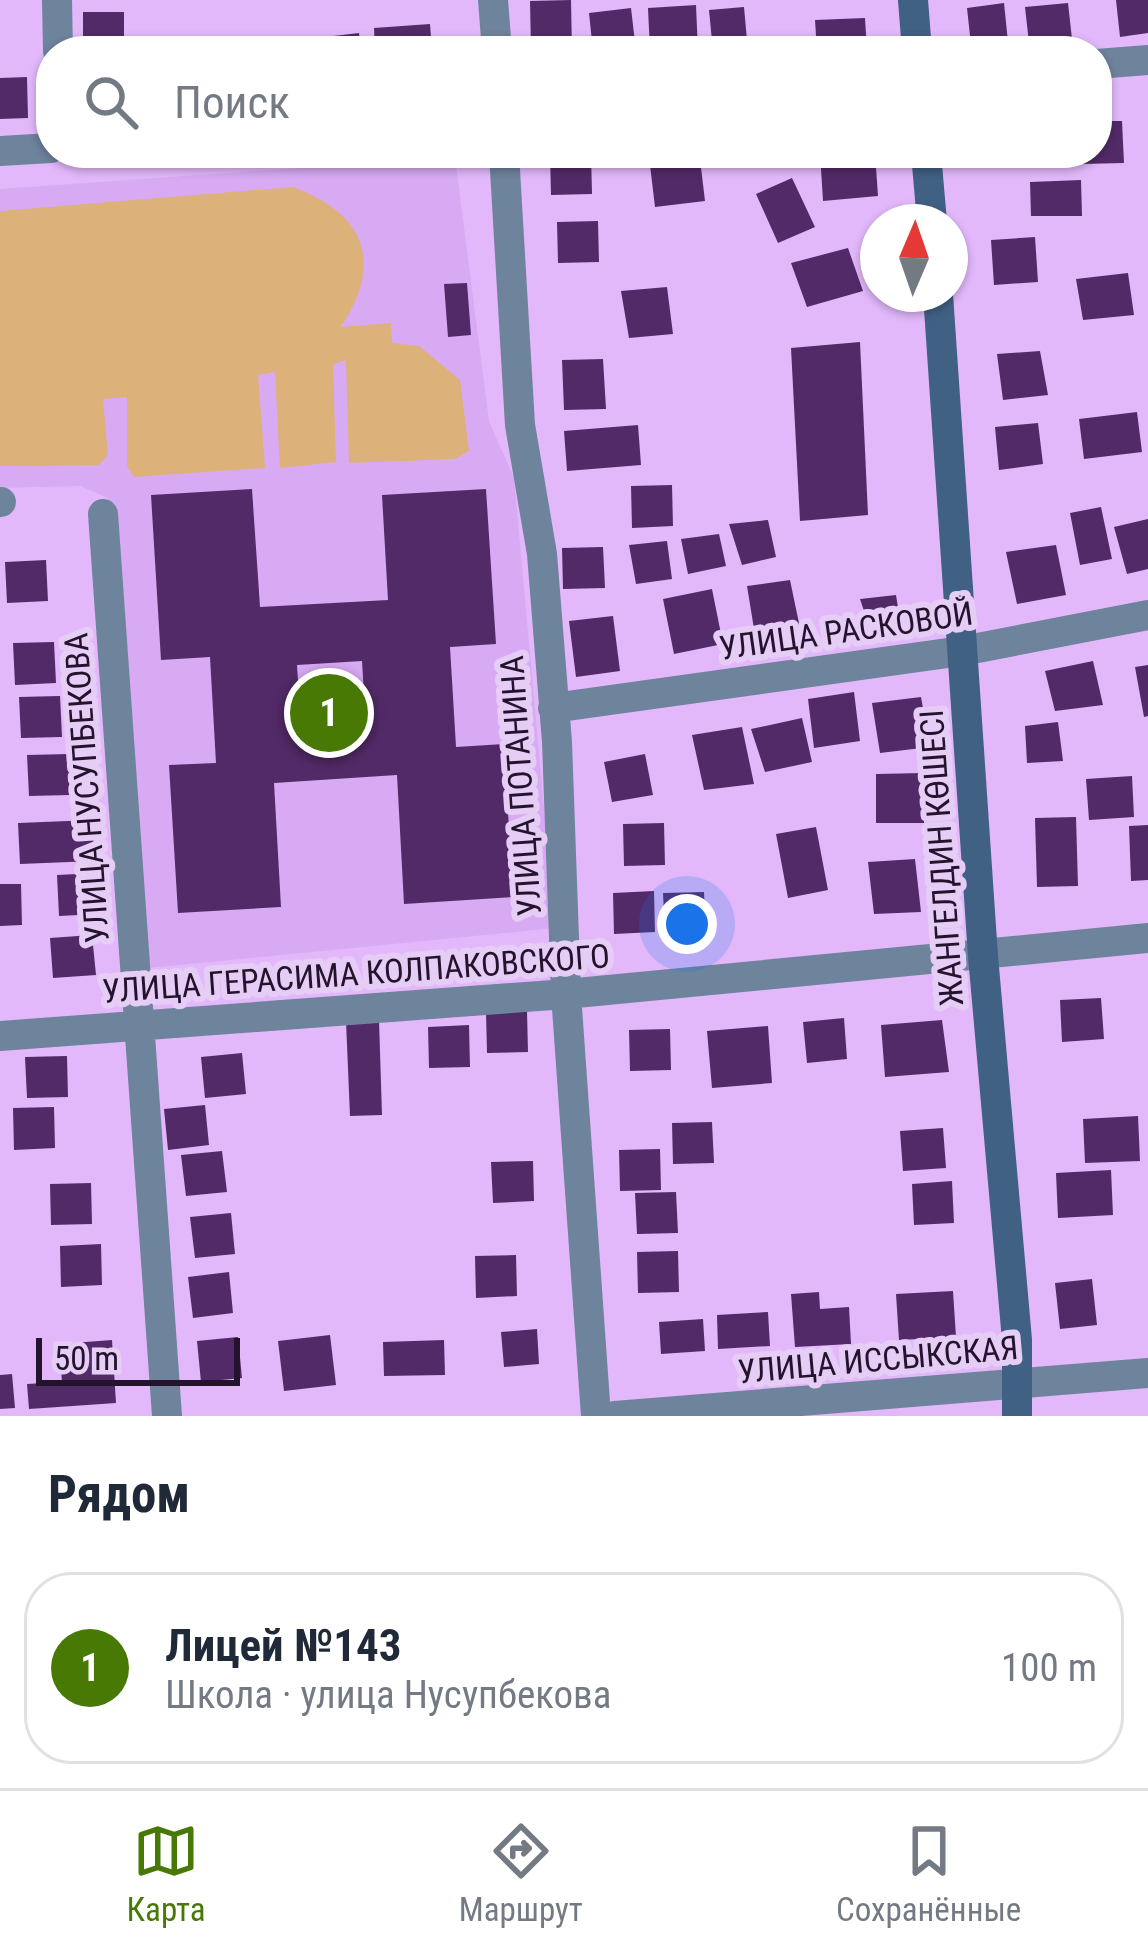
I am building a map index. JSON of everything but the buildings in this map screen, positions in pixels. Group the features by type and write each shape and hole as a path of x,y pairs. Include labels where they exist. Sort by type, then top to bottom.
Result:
{"main road":[{"path":"913,0 916,36"},
{"path":"927,168 930,204"},
{"name":"ЖАНГЕЛДИН КӨШЕСІ","path":"939,312 983,956 1017,1340 1017,1416"}],"street":[{"path":"57,0 58,36"},
{"path":"493,0 496,36"},
{"path":"1112,63 1148,60"},
{"path":"0,151 36,149"},
{"name":"УЛИЦА ПОТАНИНА","path":"505,168 520,425 542,554 596,1416"},
{"name":"УЛИЦА НУСУПБЕКОВА","path":"103,514 167,1416"},
{"name":"УЛИЦА РАСКОВОЙ","path":"553,708 962,651 1148,615"},
{"name":"УЛИЦА ГЕРАСИМА КОЛПАКОВСКОГО","path":"0,1036 566,994 1148,938"},
{"name":"УЛИЦА ИССЫКСКАЯ","path":"615,1416 1148,1372"}],"shaded area":[{"path":"299,168 456,168 489,421 514,478 555,928 139,969 108,498 80,486 0,488 0,189"},
{"path":"293,187 337,211 360,242 362,281 341,327 391,323 392,343 419,346 460,380 469,451 455,459 349,463 346,360 333,364 336,462 280,468 275,372 258,375 265,468 134,477 127,466 127,397 103,399 108,455 99,465 0,466 0,211"}],"place":[{"name":"Лицей №143","path":"329,713"}]}
